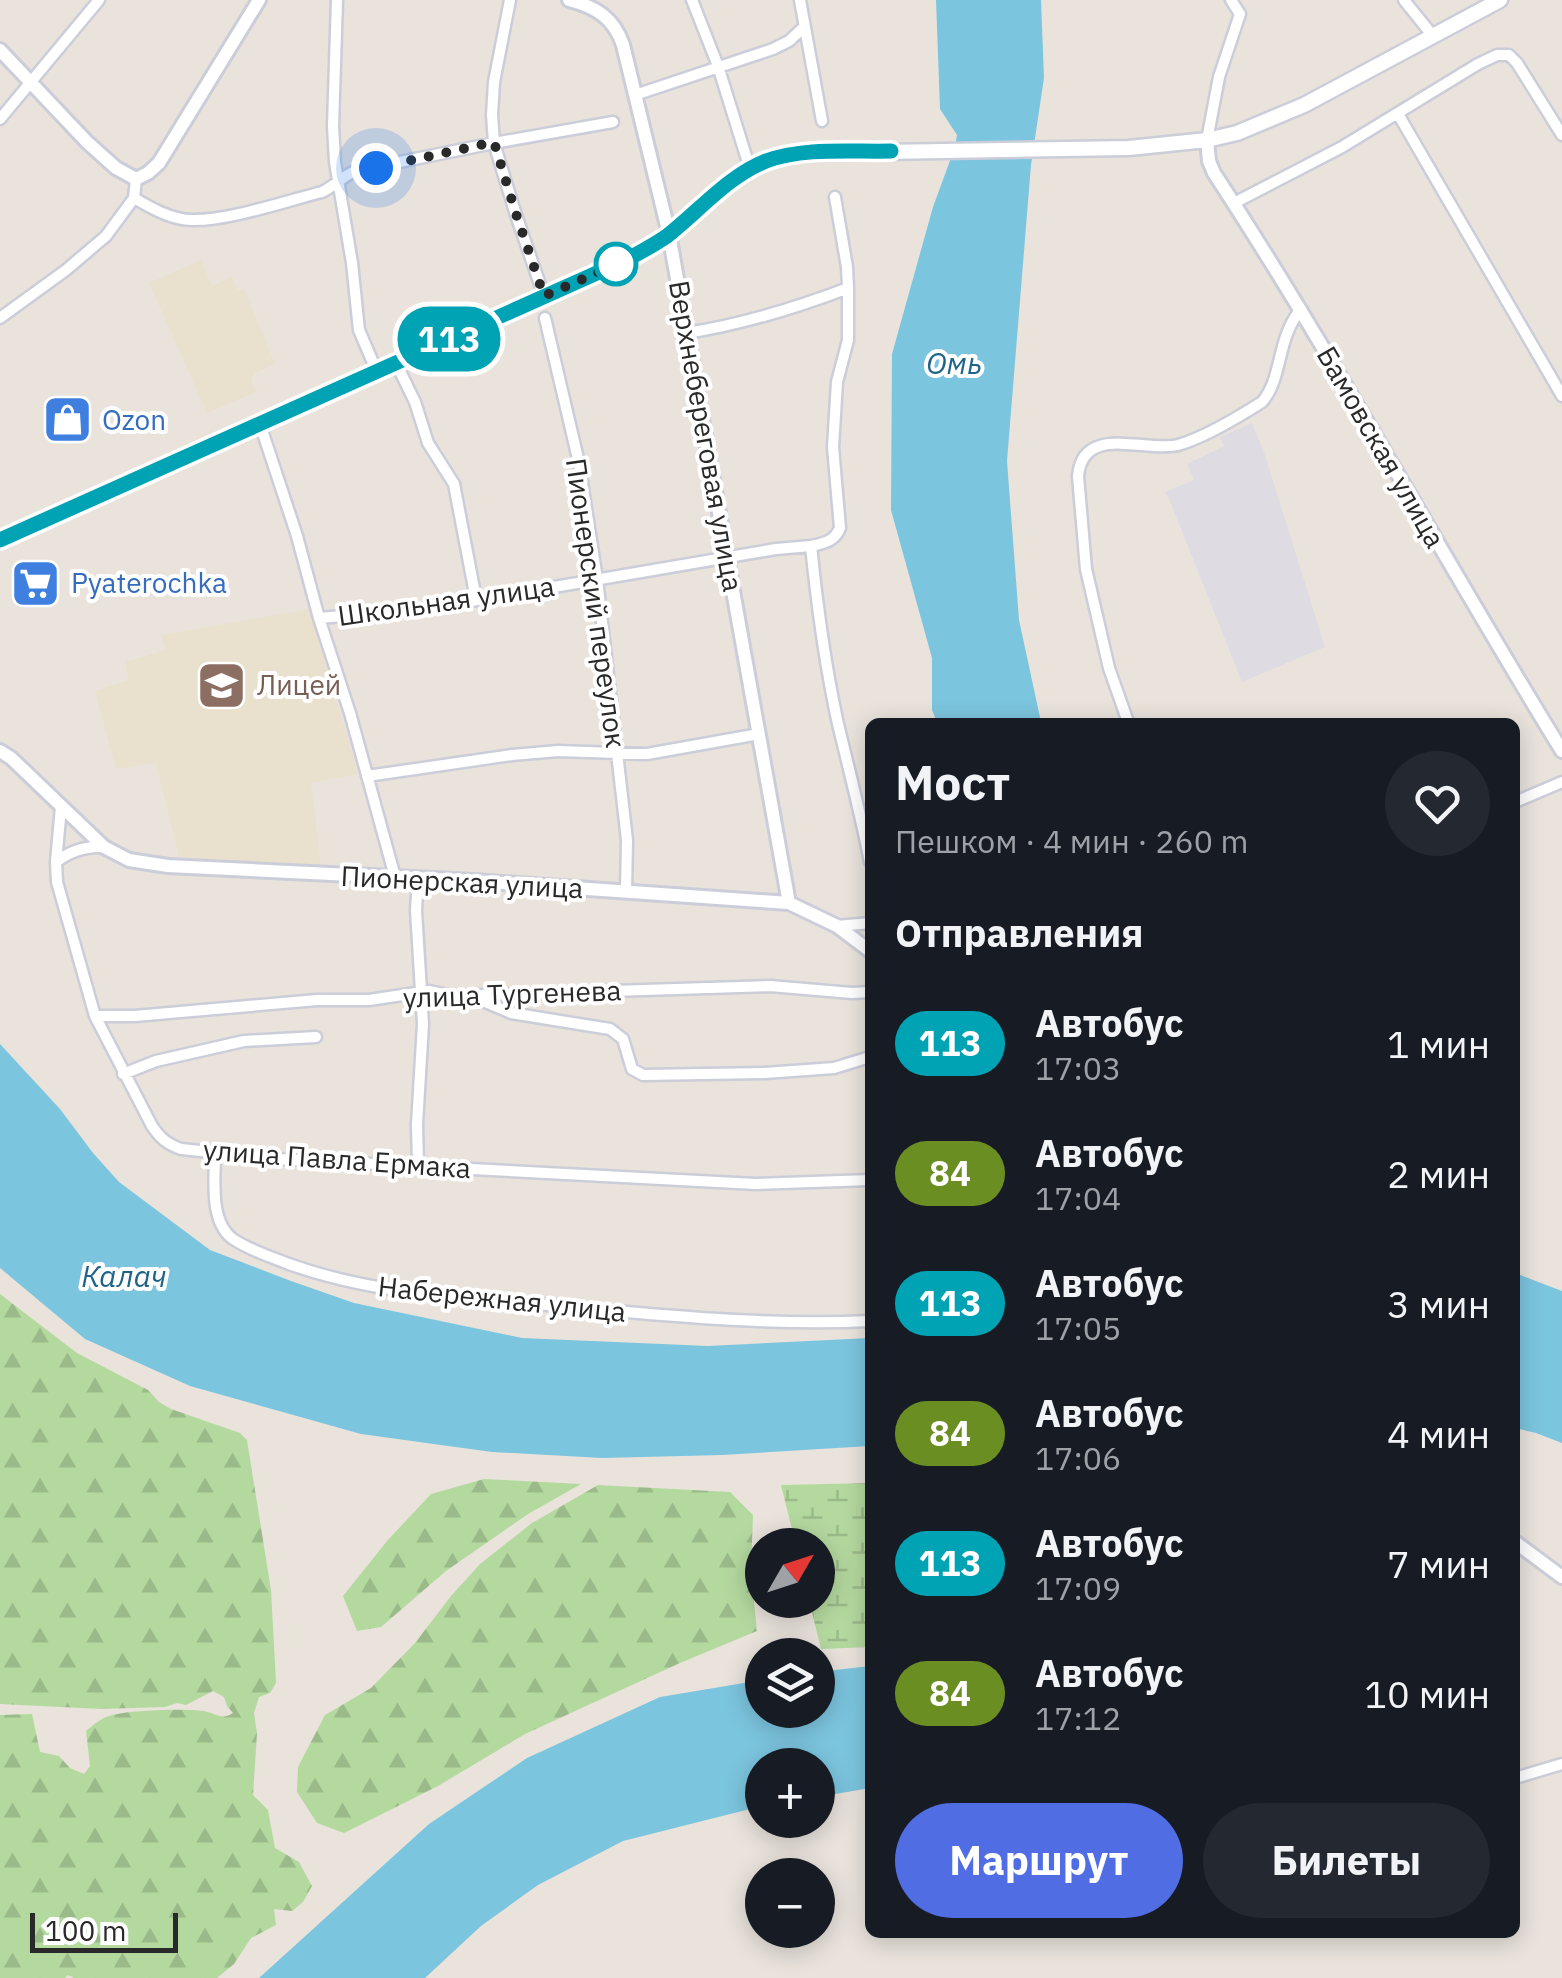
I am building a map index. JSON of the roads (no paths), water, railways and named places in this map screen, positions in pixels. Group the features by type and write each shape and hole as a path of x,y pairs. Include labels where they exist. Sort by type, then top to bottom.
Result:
{"main road":[{"path":"0,540 626,260 669,234 715,194 764,162 793,154 1128,148 1207,140 1236,133 1304,105 1500,0"}],"street":[{"path":"0,119 100,0"},
{"path":"136,180 159,163 260,0"},
{"path":"337,0 333,126 337,184 352,263 359,330 376,372"},
{"path":"510,0 494,82 494,142 544,296"},
{"name":"Верхнебереговая улица","path":"569,0 587,4 614,24 623,45 669,234 789,903"},
{"path":"692,0 718,66 750,168"},
{"path":"800,0 822,120"},
{"path":"1207,140 1219,76 1240,14 1231,0"},
{"path":"1404,0 1434,36"},
{"path":"635,95 773,49 804,27"},
{"path":"0,50 116,168 136,180"},
{"path":"1234,203 1264,190 1498,55 1509,56 1526,74 1562,135"},
{"path":"1398,114 1562,396"},
{"path":"134,198 173,217 191,221 224,216 322,192 355,171 614,122"},
{"name":"Бамовская улица","path":"1207,140 1209,161 1562,751"},
{"path":"0,318 97,244 134,198 136,180"},
{"path":"835,196 848,288 848,340 837,382 834,446 840,528 830,541 811,546 838,722 865,834"},
{"path":"688,333 812,302 848,288"},
{"path":"1127,718 1109,668 1086,569 1080,462 1099,446 1121,442 1174,446 1262,402 1270,392 1286,330 1301,309"},
{"name":"Пионерский переулок","path":"546,318 579,464 598,579 627,840 626,891"},
{"path":"396,363 415,402 428,443 454,484 476,599"},
{"path":"260,424 292,519 395,878"},
{"name":"Школьная улица","path":"319,618 425,609 811,546"},
{"path":"368,776 512,754 647,754 759,734"},
{"name":"Пионерская улица","path":"0,751 104,847 129,860 168,866 789,903 837,926 865,946"},
{"path":"1520,800 1562,782"},
{"name":"улица Павла Ермака","path":"61,806 56,862 60,901 94,1016 161,1138 181,1149 279,1159 756,1184 865,1180"},
{"path":"56,862 80,850 104,847"},
{"path":"418,878 422,1024 418,1165"},
{"path":"837,926 865,923"},
{"name":"улица Тургенева","path":"94,1016 316,1000 369,1000 429,991 453,996 770,986 865,992"},
{"path":"471,995 511,1013 610,1029 623,1040 632,1070 643,1075 834,1068 865,1059"},
{"path":"123,1074 156,1061 244,1041 316,1037"},
{"name":"Набережная улица","path":"215,1153 217,1208 226,1232 232,1239 315,1273 431,1295 600,1310 759,1322 865,1321"},
{"path":"1520,1546 1562,1577"},
{"path":"1520,1777 1562,1764"}],"water":[{"name":"Омь","path":"936,0 1041,0 1044,78 1031,165 1007,461 1019,620 1040,718 935,718 932,658 891,510 892,354 957,135 940,109"},
{"name":"Калач","path":"0,1044 119,1182 210,1250 354,1303 522,1338 708,1346 865,1338 865,1446 602,1458 492,1452 361,1434 190,1386 85,1339 0,1268"},
{"path":"1520,1275 1562,1291 1562,1443 1520,1429"},
{"path":"865,1667 865,1789 835,1794 835,1748 745,1748 745,1810 623,1841 538,1885 481,1926 425,1978 259,1978 429,1824 527,1758 660,1697 745,1683 745,1728 835,1728 835,1670"}],"place":[{"name":"Ozon","path":"67,420"},
{"name":"Pyaterochka","path":"36,583"},
{"name":"Лицей","path":"222,685"}]}
